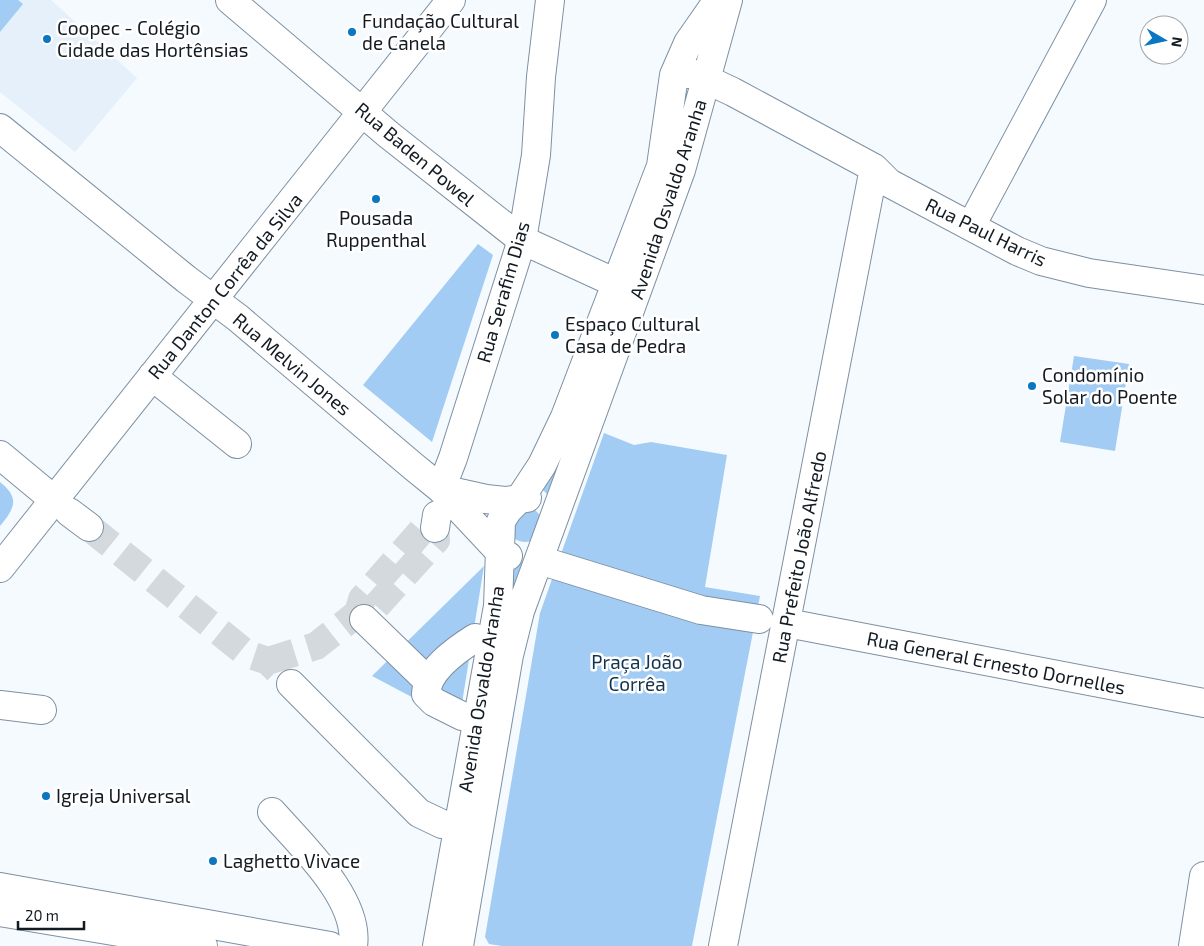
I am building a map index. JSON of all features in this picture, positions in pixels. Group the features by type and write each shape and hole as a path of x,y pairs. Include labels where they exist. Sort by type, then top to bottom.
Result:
{"street":[{"name":"Rua Baden Powel","path":"230,0 389,135 522,240 616,283"},
{"name":"Rua Serafim Dias","path":"437,510 522,240 536,155 541,77 550,0"},
{"name":"Avenida Osvaldo Aranha","path":"437,946 498,606 501,521 508,510 521,497 542,465 565,417 661,166 674,75 688,44 718,0"},
{"name":"Avenida Osvaldo Aranha","path":"459,946 509,655 520,611 545,562 554,514 632,308 681,170 728,0"},
{"path":"971,226 1092,0"},
{"name":"Rua Danton Corrêa da Silva","path":"0,568 71,513 152,376 451,1"},
{"name":"Rua Paul Harris","path":"674,75 695,74 765,120 1017,251 1062,268 1204,290"},
{"name":"Rua Paul Harris","path":"669,104 688,110 725,110 765,120"},
{"name":"Rua Melvin Jones","path":"0,128 214,299 437,510 500,552"},
{"name":"Rua Prefeito João Alfredo","path":"723,946 878,179"},
{"path":"152,376 237,444"},
{"path":"0,455 71,513"},
{"path":"521,497 537,500 554,514"},
{"name":"Rua Melvin Jones","path":"437,510 486,500 505,501 521,497"},
{"path":"500,552 516,558 545,562 701,610 759,619"},
{"path":"364,619 428,680"},
{"name":"Rua General Ernesto Dornelles","path":"787,623 1204,704"},
{"path":"462,716 429,698 426,694 428,680 431,674 475,638"},
{"path":"291,684 420,813 442,824"},
{"path":"0,705 42,710"},
{"path":"272,812 326,874 340,895 355,933 353,946"},
{"path":"1193,946 1204,876"},
{"path":"0,897 116,920 255,939 324,946"},
{"path":"116,920 203,946"}],"shaded area":[{"name":"Coopec - Colégio Cidade das Hortênsias","path":"0,0 51,0 137,78 75,152 0,92"}],"green space":[{"path":"0,0 18,0 23,4 0,32"},
{"path":"478,244 493,255 432,442 363,385"},
{"path":"1074,356 1129,364 1115,451 1060,442"},
{"name":"Praça João Corrêa","path":"604,433 634,445 651,442 727,455 705,587 760,596 692,946 502,946 489,944 485,937 540,613"},
{"path":"569,435 547,494 541,488"},
{"path":"0,482 11,493 13,503 9,514 0,526"},
{"path":"534,509 542,517 532,541 523,542 516,540 511,536 512,513"},
{"path":"508,561 527,564 513,602"},
{"path":"484,566 459,722 372,676"}],"tunnel":[{"path":"89,527 247,654 268,661 291,684"},
{"path":"424,528 435,528 436,540 371,612 358,613 362,599 424,528"},
{"path":"268,661 316,646 358,613"}],"place":[{"name":"Fundação Cultural de Canela","path":"352,32"},
{"name":"Coopec - Colégio Cidade das Hortênsias","path":"47,39"},
{"name":"Pousada Ruppenthal","path":"376,199"},
{"name":"Espaço Cultural Casa de Pedra","path":"555,335"},
{"name":"Condomínio Solar do Poente","path":"1032,386"},
{"name":"Igreja Universal","path":"46,796"},
{"name":"Laghetto Vivace","path":"213,861"}]}
